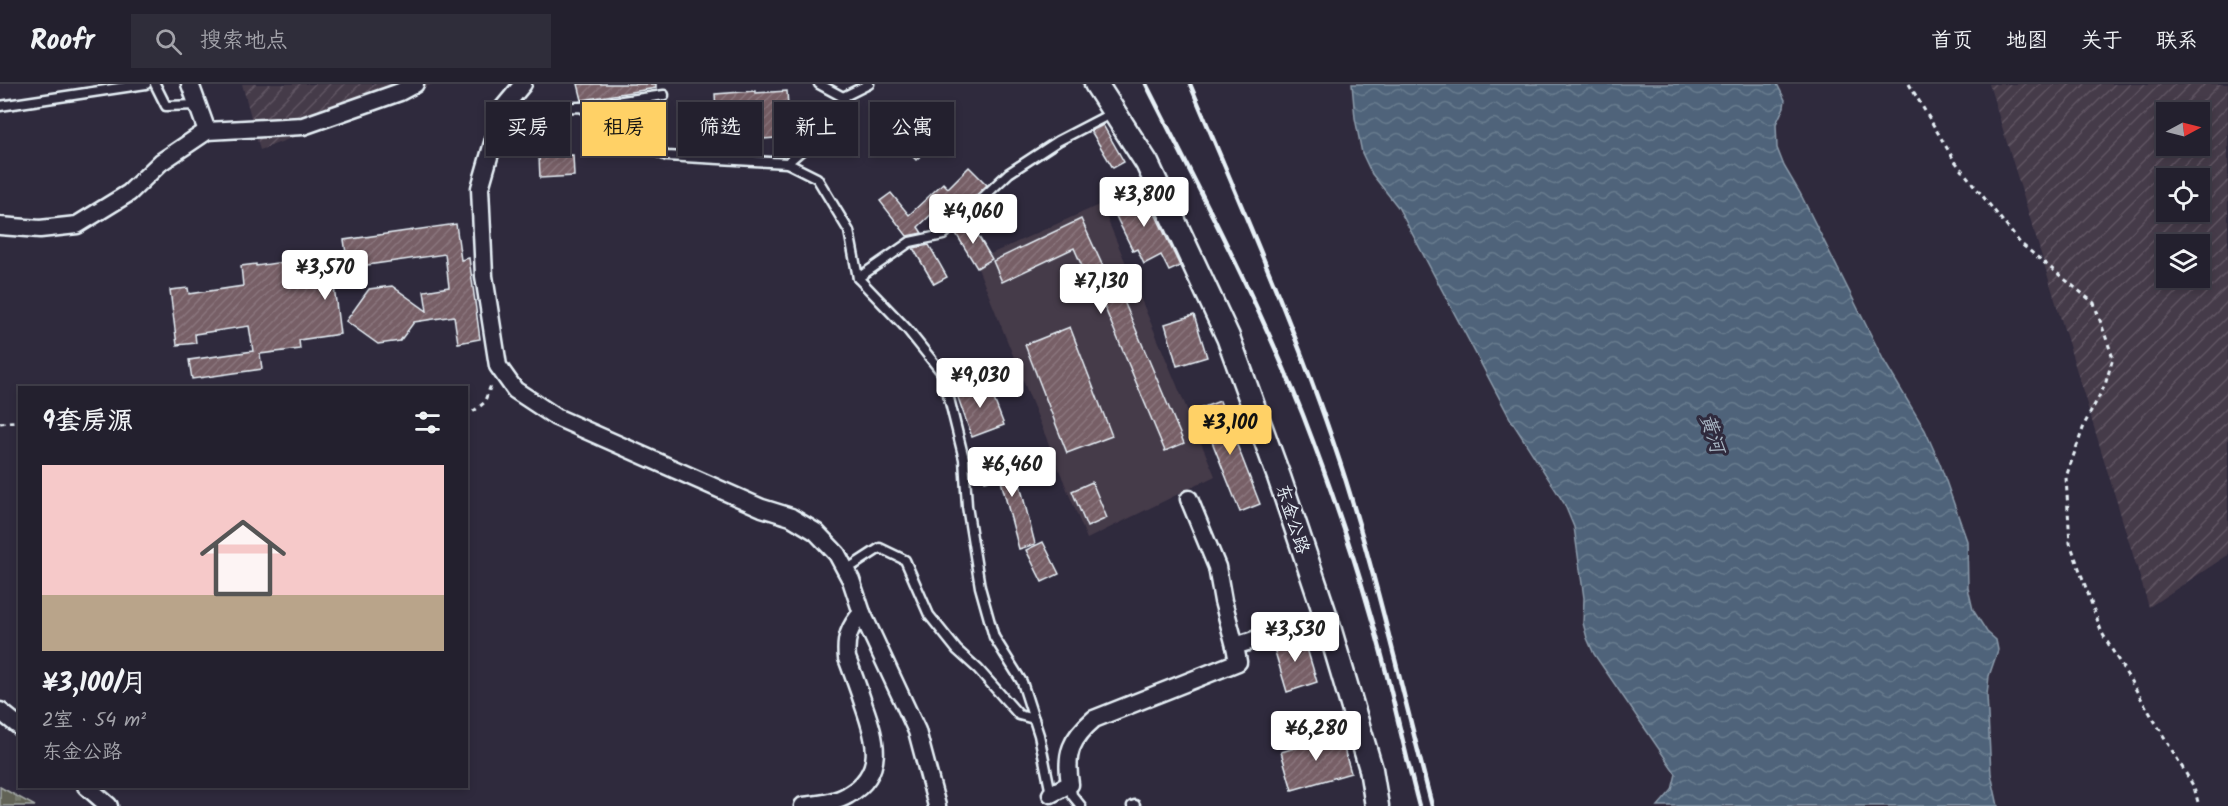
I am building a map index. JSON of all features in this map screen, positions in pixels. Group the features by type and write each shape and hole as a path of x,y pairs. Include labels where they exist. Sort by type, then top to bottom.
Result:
{"main road":[{"name":"东金公路","path":"1096,84 1147,164 1228,337 1279,477 1326,617 1371,769 1377,806"}],"street":[{"path":"190,84 207,131"},
{"path":"0,226 40,229 77,225 129,193 161,162 207,131 303,126 400,92 415,84"},
{"path":"508,102 523,84"},
{"path":"489,156 480,188 484,276 498,366 515,390 556,417 762,508 791,517 816,532 837,554 846,570 862,613 917,731 937,806"},
{"path":"1052,802 1070,784 1067,765 1071,747 1080,731 1094,719 1238,662 1217,567 1189,499"},
{"path":"803,806 847,796 861,786 871,771 876,754 875,736 847,658 846,645 848,633 862,613"},
{"path":"1235,646 1326,617"},
{"path":"0,711 18,726"},
{"path":"88,788 109,806"}],"lane":[{"path":"0,106 146,84"},
{"path":"154,84 166,106 198,105"},
{"path":"787,163 831,125 849,116 843,97 819,84"},
{"path":"843,97 869,84"},
{"path":"570,106 664,95"},
{"path":"581,106 637,142 667,156 787,163 817,178 849,231 858,278 907,329 943,374 964,459 967,506 980,587 994,637 1022,682 1039,735 1052,802"},
{"path":"858,278 910,242 943,235 1008,173 1059,141 1114,112"},
{"path":"846,570 880,548 905,560 929,615 957,650 978,669 1020,716 1034,719"},
{"path":"1070,784 1072,795 1081,806"}],"path":[{"path":"1909,84 1954,160 2020,243 2094,303 2113,358 2105,385 2085,423 2066,477 2070,543 2102,633 2194,787 2199,806"},
{"path":"468,415 484,403 498,366"},
{"path":"0,423 18,421"}],"shaded area":[{"path":"242,84 433,84 260,150"},
{"path":"1989,84 2228,84 2228,555 2149,607"},
{"path":"1101,204 1215,476 1087,539 975,261"}],"green space":[{"path":"0,787 35,806 0,806"}],"water":[{"name":"黄河","path":"1352,84 1777,84 1785,100 1776,124 1777,148 1784,166 1800,193 1884,361 1925,430 1940,464 1967,541 1968,588 1973,610 1987,632 1996,640 1998,650 1989,676 1987,695 1991,774 1998,806 1658,806 1672,790 1676,774 1594,654 1587,638 1583,623 1584,598 1574,527 1564,503 1511,420 1398,207 1372,174 1362,153 1355,118"}],"building":[{"path":"578,84 656,84 656,88 582,100"},
{"path":"787,91 788,102 774,102 774,138 762,139 762,102 716,102 715,94"},
{"path":"1103,125 1124,162 1113,168 1091,131"},
{"path":"573,155 574,176 540,178 539,156"},
{"path":"969,167 987,185 949,221 940,206 918,227 922,233 907,236 880,201 891,193 909,215 943,183 948,188"},
{"path":"1141,184 1180,266 1169,271 1161,255 1144,264 1137,249 1133,251 1115,214 1123,210 1117,196"},
{"path":"1081,219 1119,301 1123,299 1184,443 1165,451 1096,287 1092,289 1074,248 1002,282 993,261"},
{"path":"969,220 992,259 977,268 955,232"},
{"path":"456,224 461,260 469,258 480,339 458,343 454,316 414,322 400,341 378,344 346,321 369,289 392,286 427,311 424,291 449,287 445,254 332,270 340,334 299,340 300,349 260,354 262,369 192,379 189,360 253,351 249,326 195,334 196,343 177,345 170,290 188,288 189,294 243,286 241,266 256,264 256,266 346,253 344,240"},
{"path":"929,245 947,277 934,284 913,248"},
{"path":"1194,315 1207,357 1177,366 1165,324"},
{"path":"1070,327 1112,436 1067,453 1025,345"},
{"path":"987,381 1004,425 972,437 956,392"},
{"path":"1220,401 1260,504 1240,512 1199,409"},
{"path":"1013,457 1035,544 1019,549 1000,477 985,481 981,466"},
{"path":"1092,482 1107,518 1087,527 1072,491"},
{"path":"1043,542 1059,574 1042,582 1026,550"},
{"path":"1303,635 1317,682 1287,692 1273,645"},
{"path":"1340,735 1351,773 1292,790 1281,752"}],"railway":[{"path":"1146,84 1248,289 1286,373 1312,439 1347,538 1370,613 1419,806"},
{"path":"1190,84 1311,380 1346,481 1391,643 1432,806"}]}
